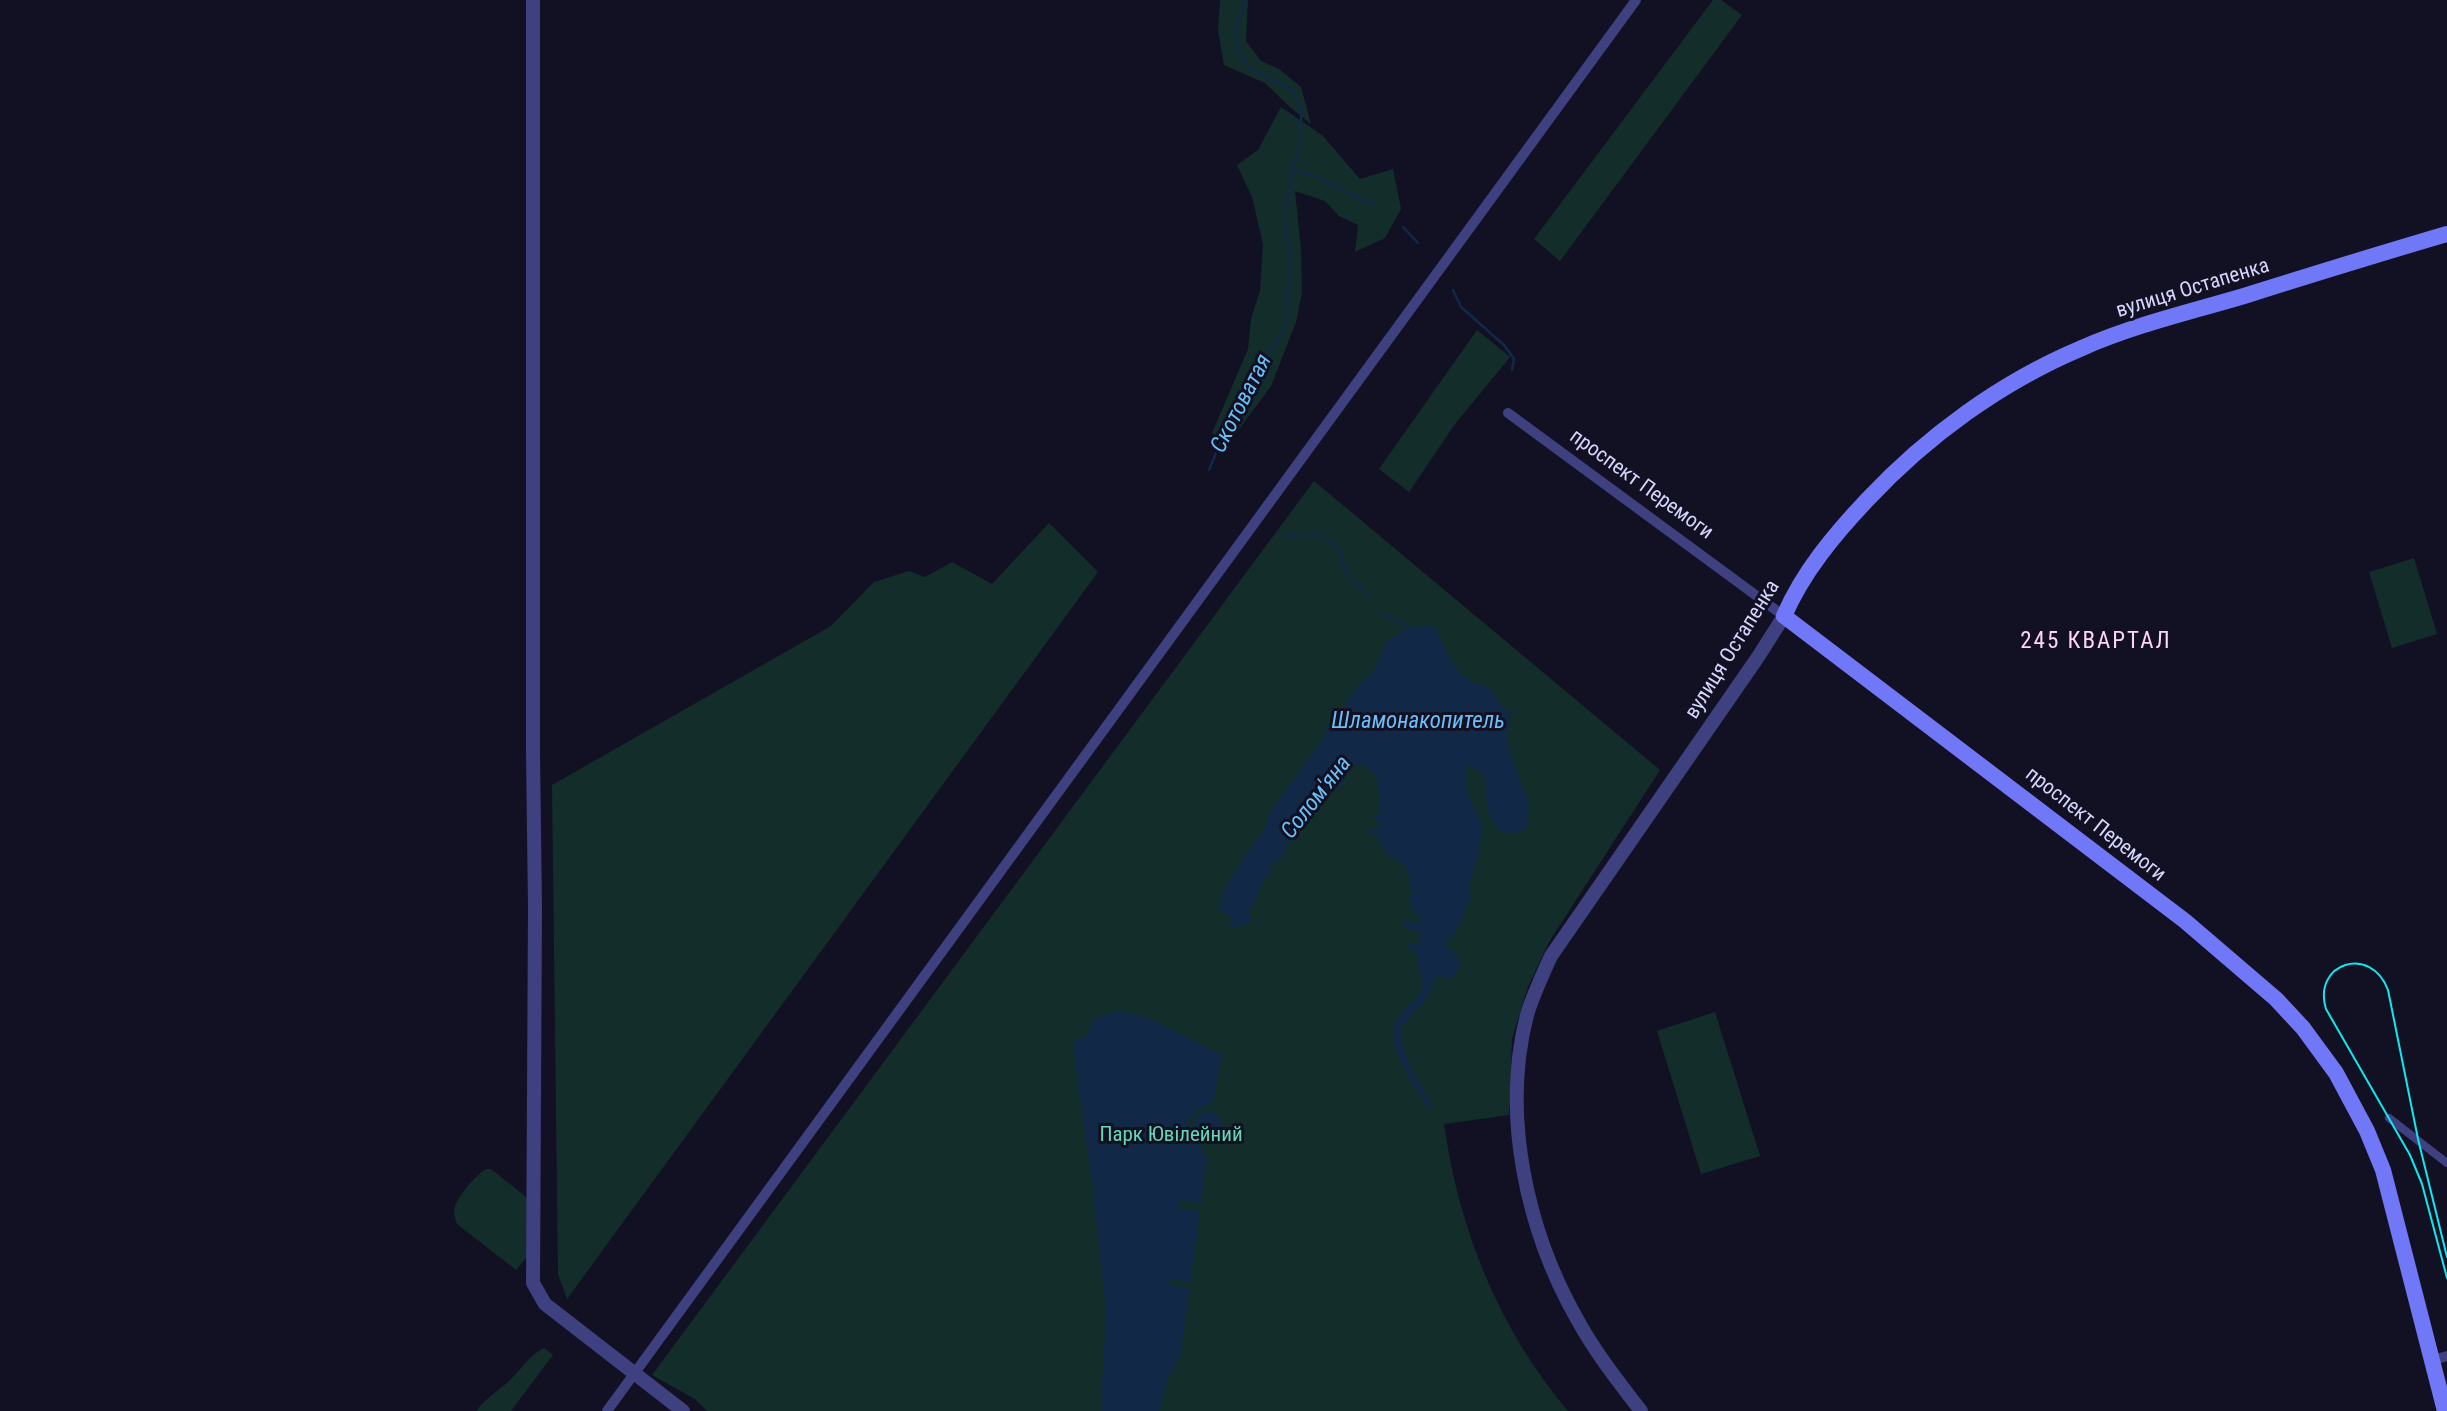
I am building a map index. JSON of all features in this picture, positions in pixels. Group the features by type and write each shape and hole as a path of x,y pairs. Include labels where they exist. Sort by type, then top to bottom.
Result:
{"main road":[{"name":"вулиця Остапенка","path":"1784,616 1794,593 1813,564 1835,535 1881,485 1951,423 2025,376 2110,337 2447,234"},
{"name":"проспект Перемоги","path":"1784,616 2185,921 2267,992 2303,1028 2336,1073 2375,1148 2440,1358 2445,1411"}],"street":[{"path":"533,0 533,1283 545,1304 683,1411"},
{"path":"607,1411 1636,0"},
{"name":"проспект Перемоги","path":"1508,413 1784,616"},
{"name":"вулиця Остапенка","path":"1641,1411 1591,1343 1577,1319 1543,1242 1527,1183 1518,1117 1517,1087 1521,1048 1527,1016 1551,956 1784,616"},
{"path":"2389,1118 2447,1163"}],"green space":[{"path":"1220,0 1248,0 1246,41 1261,61 1279,69 1301,87 1311,124 1265,83 1224,65 1218,30"},
{"path":"1713,0 1721,0 1742,15 1560,261 1534,239"},
{"path":"1281,107 1322,135 1360,179 1393,169 1401,209 1385,238 1355,252 1358,225 1339,216 1325,201 1295,191 1302,293 1296,322 1271,386 1226,447 1212,433 1248,349 1251,319 1260,291 1263,244 1252,197 1237,165 1258,150"},
{"path":"1477,330 1510,357 1455,424 1409,492 1379,469"},
{"name":"Парк Ювілейний","path":"1314,481 1660,770 1549,942 1528,987 1512,1039 1509,1115 1444,1124 1460,1202 1486,1276 1502,1312 1522,1346 1568,1411 707,1411 695,1399 652,1375"},
{"path":"1049,523 1098,572 567,1299 558,1274 552,785 831,626 874,582 909,571 925,577 952,562 992,584"},
{"path":"2414,558 2437,634 2392,648 2369,572"},
{"path":"1715,1012 1760,1156 1701,1174 1657,1031"},
{"path":"486,1169 491,1169 530,1200 531,1252 516,1270 457,1224 454,1210 457,1201"},
{"path":"544,1348 553,1355 511,1411 476,1411 530,1358"}],"water":[{"name":"Шламонакопитель","path":"1428,625 1435,627 1460,673 1477,684 1487,686 1496,695 1504,710 1511,712 1507,735 1509,751 1529,802 1527,828 1516,834 1504,833 1497,828 1490,815 1485,777 1470,765 1466,768 1467,790 1483,825 1469,888 1471,898 1457,930 1447,939 1445,945 1455,953 1461,965 1451,979 1438,976 1423,1003 1400,1028 1403,1049 1416,1078 1433,1105 1430,1109 1406,1072 1393,1040 1396,1021 1417,998 1422,987 1418,951 1409,949 1408,944 1420,945 1420,932 1407,929 1401,921 1415,923 1420,921 1420,915 1414,914 1413,904 1408,902 1413,895 1406,865 1387,853 1378,833 1369,835 1369,830 1378,829 1380,826 1379,822 1373,821 1380,812 1378,786 1373,772 1360,765 1350,765 1344,773 1345,782 1342,786 1335,787 1334,792 1328,790 1315,802 1308,814 1311,819 1304,823 1297,836 1299,840 1292,839 1280,860 1272,863 1270,868 1273,876 1266,875 1249,913 1252,922 1235,928 1230,925 1229,913 1222,913 1219,908 1233,875 1268,822 1268,815 1322,740 1330,723 1339,719 1353,692 1374,671 1386,642 1402,631"},
{"path":"1118,1011 1157,1022 1222,1055 1214,1099 1195,1113 1189,1125 1207,1160 1201,1203 1180,1200 1179,1209 1200,1211 1190,1282 1170,1279 1169,1285 1190,1288 1180,1357 1167,1380 1160,1411 1101,1411 1106,1311 1073,1042 1086,1037 1094,1019"},
{"path":"1208,1112 1218,1116 1222,1126 1218,1136 1208,1140 1198,1136 1194,1126 1198,1116"}],"waterway":[{"name":"Скотоватая","path":"1209,470 1223,436 1234,423 1259,363 1276,344 1286,325 1290,253 1284,216 1292,170 1298,154 1301,112 1294,91 1250,68 1238,54 1236,29 1246,0"},
{"path":"1293,170 1315,176 1377,205"},
{"path":"1403,227 1418,243"},
{"path":"1453,290 1461,307 1504,345 1514,359 1512,370"},
{"name":"Солом'яна","path":"1285,536 1320,534 1339,548 1345,571 1370,598"},
{"name":"Солом'яна","path":"1381,614 1412,628"}],"tram line":[{"path":"2447,1257 2418,1139 2388,990 2380,976 2369,967 2345,965 2327,980 2324,993 2326,1009 2410,1155 2422,1184 2447,1278"}],"district":[{"name":"245 КВАРТАЛ","path":"2096,642"}]}
